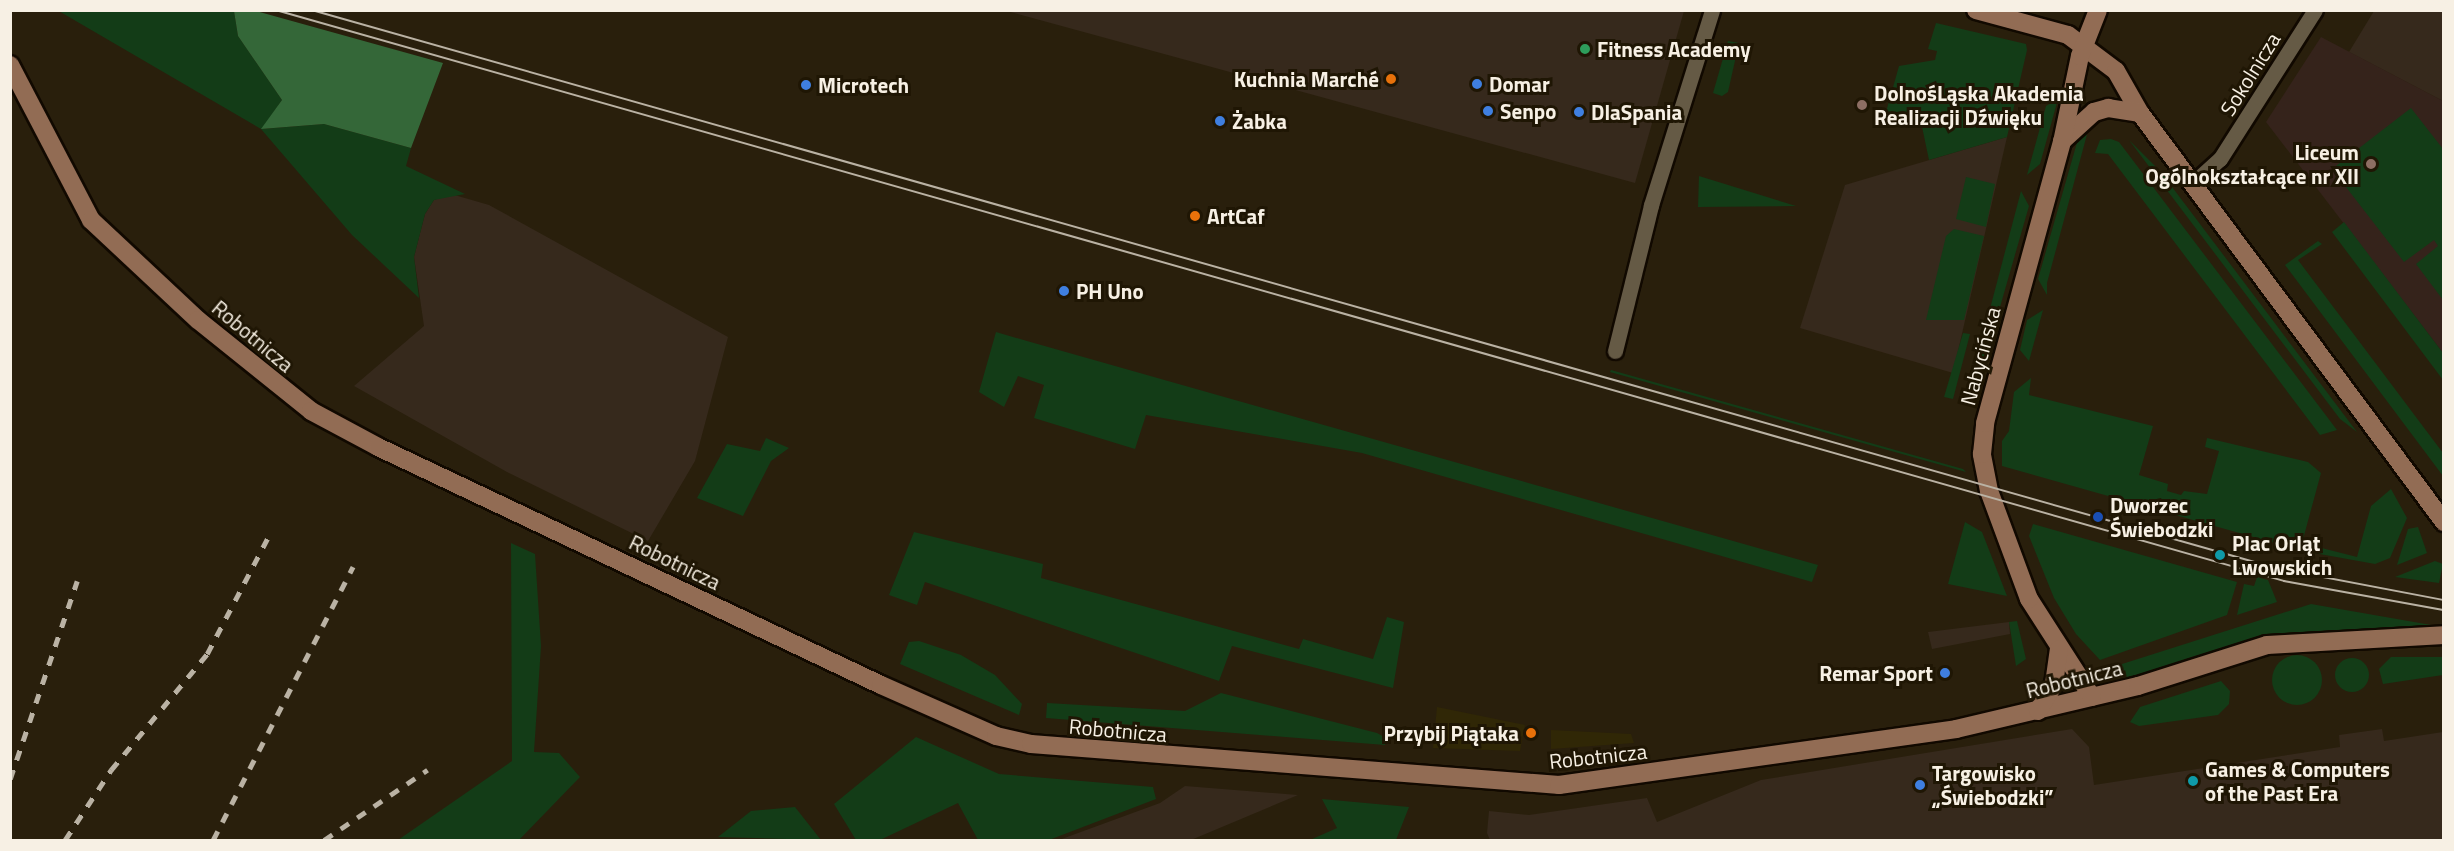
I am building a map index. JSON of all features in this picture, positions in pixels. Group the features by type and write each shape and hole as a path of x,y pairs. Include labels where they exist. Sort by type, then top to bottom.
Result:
{"street":[{"path":"1615,351 1654,194 1712,10"},
{"path":"1976,10 2085,43 2116,71 2140,113 2444,522"},
{"name":"Nabycińska","path":"2092,697 2059,649 2029,599 2011,552 1982,454 1987,415 2062,142 2085,43 2098,10"},
{"name":"Sokolnicza","path":"2193,183 2220,159 2315,10"},
{"name":"Robotnicza","path":"11,66 91,220 206,327 311,411 386,452 996,736 1031,744 1184,758 1559,785 1956,729 2092,697 2267,645 2444,635"},
{"path":"2062,142 2094,112 2108,108 2140,113"},
{"path":"2037,711 2054,684 2059,649"}],"shaded area":[{"name":"Domar","path":"1007,11 1684,11 1635,183"},
{"path":"2374,11 2443,11 2443,101 2349,52"},
{"name":"Liceum Ogólnokształcące nr XII","path":"2321,37 2443,101 2443,353 2266,122"},
{"path":"2007,137 1953,373 1800,328 1845,185"},
{"path":"451,194 489,205 728,337 695,461 648,541 507,472 354,386 424,326 414,257 425,214 434,200"},
{"path":"2009,622 2010,634 1932,649 1928,632"},
{"name":"Targowisko „Świebodzki”","path":"2072,729 2089,747 2094,785 2340,747 2339,735 2382,729 2384,741 2443,732 2443,840 1490,840 1487,833 1489,811 1529,815 1647,798 1657,822 1761,780"},
{"path":"1185,786 1298,795 1191,840 1059,840 1160,803"}],"green space":[{"path":"57,10 234,11 238,36 282,100 262,129 324,124 411,148 406,166 465,194 434,200 425,214 414,257 419,298 352,235 261,129"},
{"path":"234,11 256,11 443,63 411,148 324,124 261,129 282,100 238,36"},
{"path":"1936,23 2026,44 2027,50 2007,137 1929,160 1921,122 1886,112 1899,66 1935,60 1937,51 1928,49"},
{"path":"1728,41 1739,43 1728,92 1722,96 1713,93"},
{"path":"2058,99 2040,164 2027,175 2046,106"},
{"path":"2411,108 2443,149 2443,300 2416,264 2438,246 2434,240 2404,262 2332,169"},
{"path":"2089,127 2047,283 2047,295 2038,279 2078,139"},
{"path":"2111,139 2119,142 2337,430 2320,435 2108,154 2095,153 2100,140"},
{"path":"2129,140 2160,171 2357,432 2340,419"},
{"path":"1699,176 1796,206 1698,207"},
{"path":"1966,177 1995,184 1986,227 1956,219"},
{"path":"2021,191 2029,206 1998,314 1986,324"},
{"path":"2344,222 2443,353 2443,380 2332,232"},
{"path":"1954,229 1984,236 1964,320 1926,320 1946,236"},
{"path":"2318,241 2322,244 2298,260 2443,453 2443,476 2285,265"},
{"path":"2043,310 2029,361 2020,350 2027,320"},
{"path":"996,332 1818,565 1812,582 1362,453 1146,415 1135,449 1034,418 1044,385 1018,376 1004,407 979,392"},
{"path":"1963,333 1970,334 1953,399 1944,397"},
{"path":"1981,342 1986,357 1975,396 1964,403"},
{"path":"1611,370 1963,469 1966,472 1610,372"},
{"path":"2031,378 2029,395 2153,426 2139,475 2168,484 2167,491 2181,495 2184,491 2207,494 2219,451 2205,447 2207,438 2308,462 2321,473 2302,543 2357,557 2371,506 2391,489 2407,518 2390,558 2375,564 2303,551 2002,466 2002,441 2009,431 2014,392"},
{"path":"766,438 789,448 771,461 743,516 697,498 727,444 760,451"},
{"path":"1965,522 1982,532 2007,596 1948,584"},
{"path":"2033,524 2237,582 2227,615 2100,660 2076,634 2054,598 2029,536"},
{"path":"2418,527 2427,553 2397,565 2408,529"},
{"path":"914,532 1043,564 1041,578 1299,649 1303,639 1373,659 1387,617 1404,622 1393,688 1232,646 1219,681 925,582 917,605 889,595"},
{"path":"511,543 535,554 541,646 534,752 559,753 580,777 519,840 398,840 512,761"},
{"path":"2435,561 2443,564 2439,583 2395,577"},
{"path":"2257,577 2268,580 2277,602 2237,615 2244,584 2254,586"},
{"path":"2311,604 2437,626 2277,634 2130,679 2100,671"},
{"path":"2017,621 2026,659 2016,666 2009,622"},
{"path":"919,641 961,655 995,675 1022,704 1019,715 900,664 909,642"},
{"path":"2297,655 2306,657 2317,666 2322,680 2320,689 2311,700 2297,705 2288,703 2277,694 2272,680 2274,671 2283,660"},
{"path":"2391,657 2443,657 2443,675 2383,684 2379,669"},
{"path":"2352,658 2364,663 2369,675 2364,687 2352,692 2340,687 2335,675 2340,663"},
{"path":"2221,681 2230,691 2229,704 2218,715 2139,726 2130,722 2140,707"},
{"path":"1221,693 1377,733 1386,738 1385,745 1046,718 1047,703 1185,711"},
{"path":"916,737 999,774 1153,787 1156,799 1049,840 978,840 958,803 880,840 856,840 834,804"},
{"path":"1322,799 1409,807 1396,840 1310,840 1337,828"},
{"path":"795,807 821,840 718,837 751,811"}],"sand":[{"path":"1437,707 1525,725 1520,751 1433,748"},
{"path":"1551,730 1631,734 1634,743 1551,749"}],"tram line":[{"path":"276,10 2284,581 2444,610"},
{"path":"312,10 2276,568 2444,600"}],"railway":[{"path":"65,840 111,770 207,654 267,539"},
{"path":"213,840 353,567"},
{"path":"10,779 77,581"},
{"path":"324,840 427,770"}],"place":[{"name":"Fitness Academy","path":"1585,49"},
{"name":"Kuchnia Marché","path":"1391,79"},
{"name":"Domar","path":"1477,84"},
{"name":"Microtech","path":"806,85"},
{"name":"DolnośLąska Akademia Realizacji Dźwięku","path":"1862,105"},
{"name":"Senpo","path":"1488,111"},
{"name":"DlaSpania","path":"1579,112"},
{"name":"Żabka","path":"1220,121"},
{"name":"Liceum Ogólnokształcące nr XII","path":"2371,164"},
{"name":"ArtCaf","path":"1195,216"},
{"name":"PH Uno","path":"1064,291"},
{"name":"Dworzec Świebodzki","path":"2098,517"},
{"name":"Plac Orląt Lwowskich","path":"2220,555"},
{"name":"Remar Sport","path":"1945,673"},
{"name":"Przybij Piątaka","path":"1531,733"},
{"name":"Games & Computers of the Past Era","path":"2193,781"},
{"name":"Targowisko „Świebodzki”","path":"1920,785"}]}
